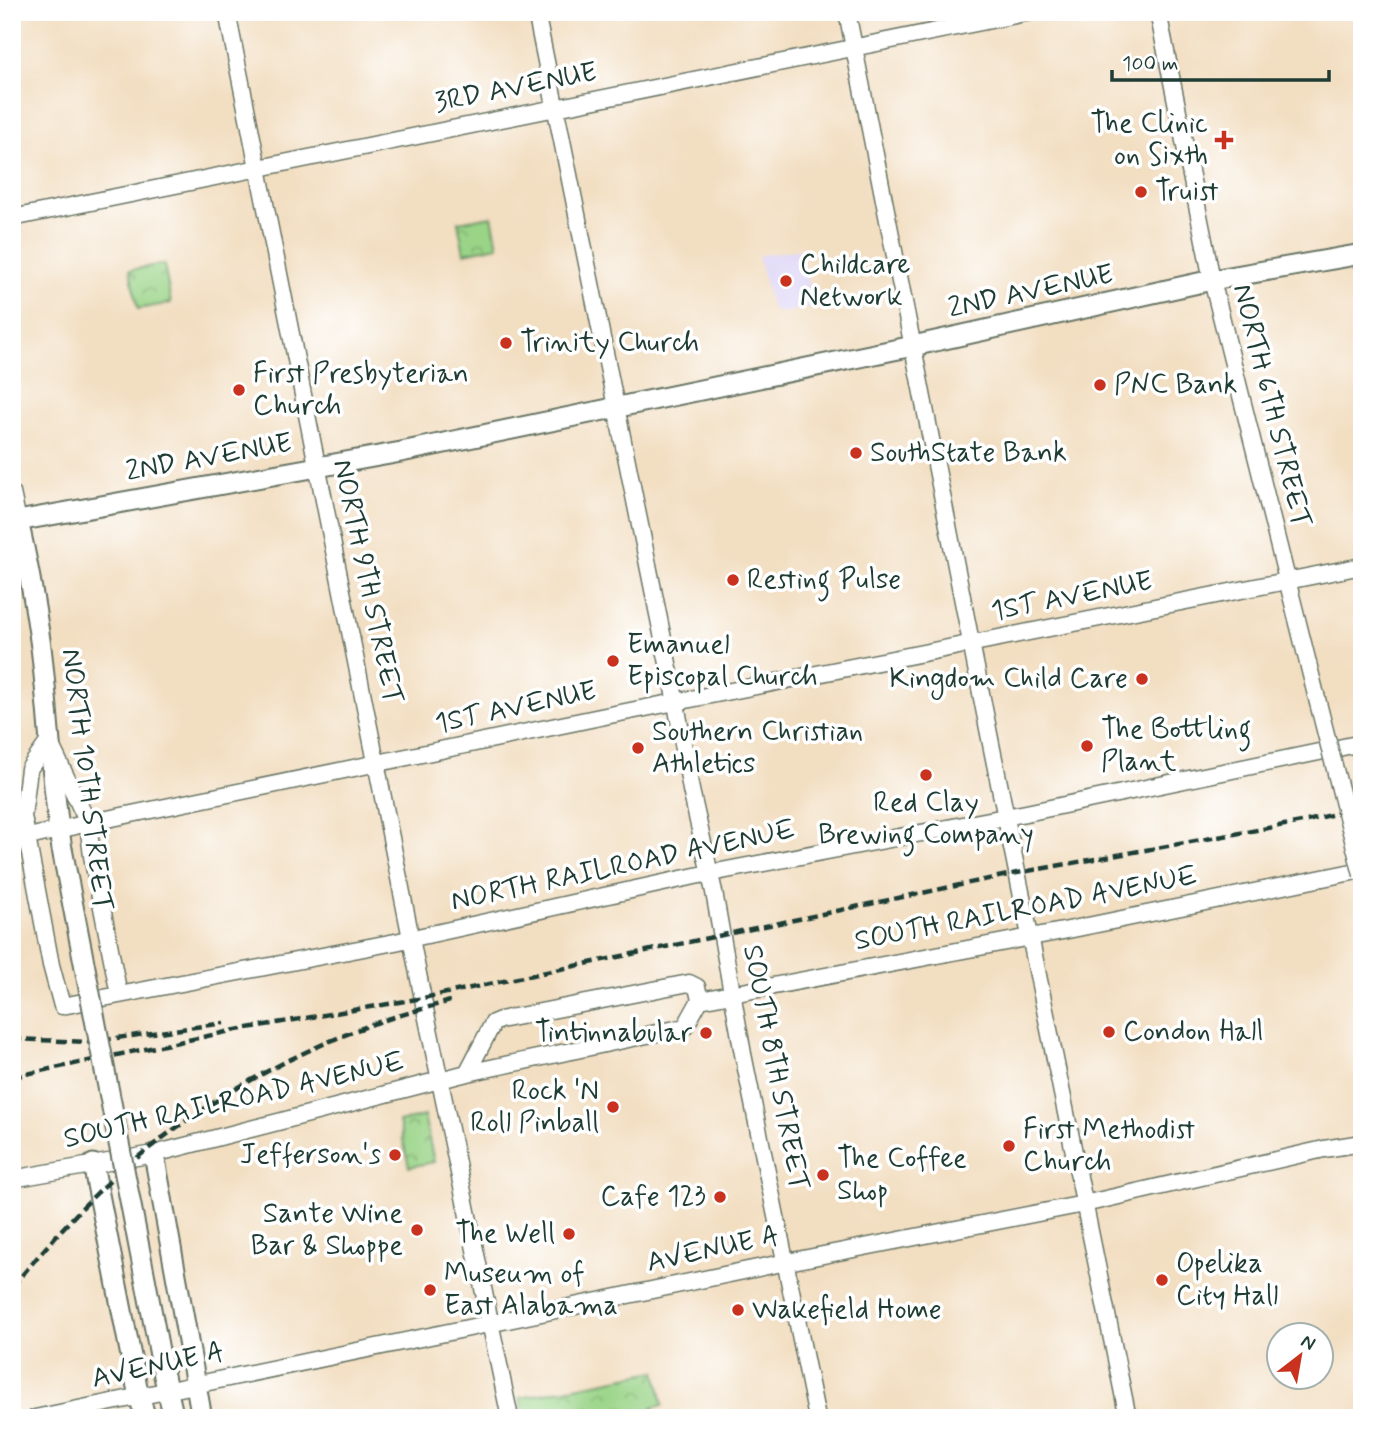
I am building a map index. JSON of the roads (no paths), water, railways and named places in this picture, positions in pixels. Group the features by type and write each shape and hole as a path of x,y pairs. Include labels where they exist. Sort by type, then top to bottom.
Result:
{"main road":[{"name":"2ND AVENUE","path":"15,521 316,467 913,346 1212,280 1362,254"},
{"name":"NORTH 10TH STREET","path":"15,521 31,577 41,648 60,839 174,1418"},
{"path":"154,1154 202,1418"},
{"path":"93,1164 139,1397 146,1418"}],"street":[{"name":"NORTH 9TH STREET","path":"227,12 439,1079 510,1418"},
{"name":"SOUTH 8TH STREET","path":"536,12 817,1418"},
{"path":"847,12 1128,1418"},
{"name":"3RD AVENUE","path":"12,218 1030,12"},
{"name":"NORTH 6TH STREET","path":"1158,12 1212,280 1362,872"},
{"name":"NORTH 10TH STREET","path":"12,493 15,521"},
{"name":"1ST AVENUE","path":"19,840 60,839 88,823 1362,566"},
{"path":"49,741 88,823 119,995"},
{"name":"NORTH RAILROAD AVENUE","path":"49,741 29,769 19,840 62,1006 412,938 710,873 1007,816 1362,743"},
{"name":"SOUTH RAILROAD AVENUE","path":"12,1179 154,1154 361,1102 439,1079 685,1027 700,1000 1362,872"},
{"path":"467,1073 493,1023 499,1020 689,983 697,987 700,1000"},
{"name":"AVENUE A","path":"35,1418 139,1397 166,1384 197,1385 786,1262 1084,1204 1324,1149 1362,1143"}],"railway":[{"path":"12,1077 236,1030 423,998 1017,873 1307,821 1362,807"},
{"path":"12,1287 98,1192 128,1165 193,1116 227,1094 299,1055 382,1021 450,1001"},
{"path":"12,1039 88,1042 224,1023"}],"place":[{"name":"The Clinic on Sixth","path":"1224,140"},
{"name":"Truist","path":"1141,192"},
{"name":"Childcare Network","path":"786,281"},
{"name":"Trinity Church","path":"506,343"},
{"name":"PNC Bank","path":"1100,385"},
{"name":"First Presbyterian Church","path":"239,390"},
{"name":"SouthState Bank","path":"856,453"},
{"name":"Resting Pulse","path":"733,580"},
{"name":"Emanuel Episcopal Church","path":"613,661"},
{"name":"Kingdom Child Care","path":"1142,679"},
{"name":"The Bottling Plant","path":"1087,746"},
{"name":"Southern Christian Athletics","path":"638,748"},
{"name":"Red Clay Brewing Company","path":"926,775"},
{"name":"Condon Hall","path":"1109,1032"},
{"name":"Tintinnabular","path":"706,1033"},
{"name":"Rock 'N Roll Pinball","path":"613,1107"},
{"name":"First Methodist Church","path":"1009,1146"},
{"name":"Jefferson's","path":"395,1155"},
{"name":"The Coffee Shop","path":"823,1175"},
{"name":"Cafe 123","path":"720,1197"},
{"name":"Sante Wine Bar & Shoppe","path":"417,1230"},
{"name":"The Well","path":"569,1234"},
{"name":"Opelika City Hall","path":"1162,1280"},
{"name":"Museum of East Alabama","path":"430,1290"},
{"name":"Wakefield Home","path":"738,1310"}]}
